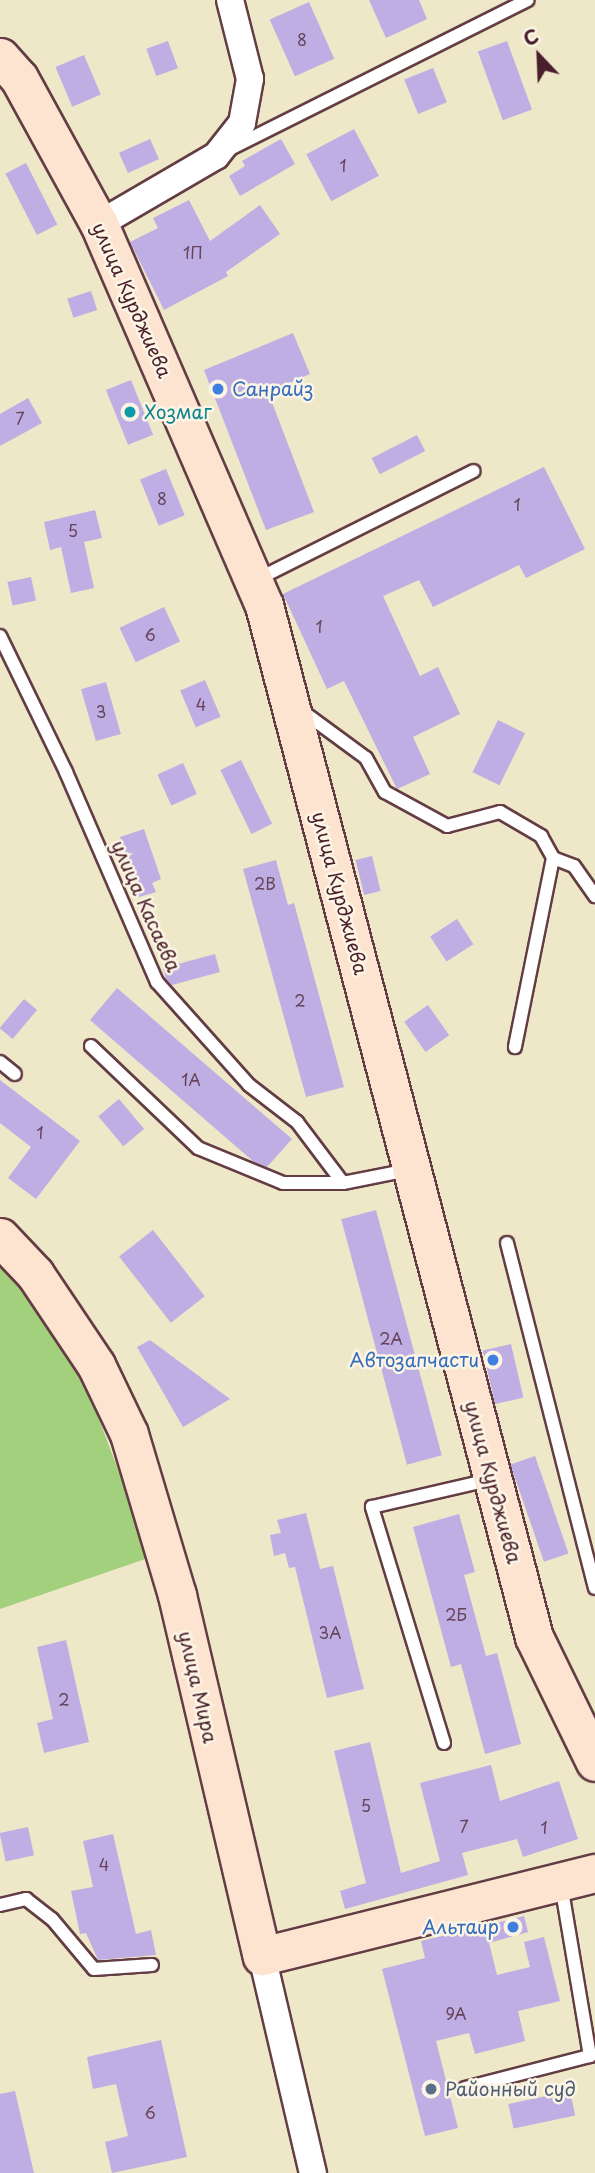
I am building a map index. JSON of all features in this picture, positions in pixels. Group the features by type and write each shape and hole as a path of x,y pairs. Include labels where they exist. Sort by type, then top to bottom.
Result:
{"street":[{"path":"99,224 216,156 242,123 250,79 230,0"},
{"name":"улица Курджиева","path":"0,57 19,78 99,224 254,581 290,702 534,1637 595,1762"},
{"name":"улица Мира","path":"0,1237 35,1274 96,1366 129,1434 177,1595 313,2173"},
{"path":"262,1956 578,1877"}],"lane":[{"path":"216,156 528,0"},
{"path":"254,581 474,471"},
{"name":"улица Касаева","path":"0,636 66,772 157,982 249,1085 297,1122 343,1182"},
{"path":"290,702 366,758 385,792 447,826 500,812 541,836 553,858 515,1047"},
{"path":"553,858 574,866 595,896"},
{"path":"91,1046 198,1148 283,1183 343,1182 412,1170"},
{"path":"0,1062 15,1074"},
{"path":"507,1243 595,1588"},
{"path":"444,1743 372,1507 492,1479"},
{"path":"465,2088 590,2056 578,1877"},
{"path":"0,1905 26,1899 52,1919 94,1969 152,1965"}],"green space":[{"path":"0,1258 21,1277 80,1369 151,1557 0,1609"}],"building":[{"path":"369,0 419,0 427,19 386,38"},
{"path":"309,2 334,59 295,76 270,19"},
{"path":"168,41 178,68 156,76 146,49"},
{"path":"507,41 532,110 503,120 478,52"},
{"path":"84,55 101,95 72,107 55,67"},
{"path":"433,68 447,102 418,114 404,80"},
{"path":"354,129 379,176 331,201 306,154"},
{"path":"150,139 159,159 128,173 119,153"},
{"path":"281,139 295,164 240,196 229,176 245,166 242,161"},
{"path":"26,163 57,224 37,235 6,173"},
{"path":"189,200 210,241 260,205 280,234 226,272 228,276 164,310 130,242 158,228 153,218"},
{"path":"91,291 97,310 73,318 67,299"},
{"path":"293,333 310,374 268,392 314,512 266,530 204,370"},
{"name":"Хозмаг","path":"131,380 153,435 128,445 106,390"},
{"path":"28,398 42,423 0,446 0,414"},
{"path":"417,435 425,451 380,474 372,458"},
{"path":"544,467 585,549 526,578 519,565 433,607 419,580 383,596 420,676 438,667 460,714 413,737 430,774 397,789 344,681 327,689 283,594"},
{"path":"166,469 185,515 159,526 140,479"},
{"path":"95,510 102,538 84,542 94,588 71,593 61,547 50,550 44,522"},
{"path":"31,577 36,600 13,605 8,582"},
{"path":"164,607 180,641 136,662 120,628"},
{"path":"205,680 221,717 196,727 180,691"},
{"path":"106,682 121,734 96,741 81,689"},
{"path":"498,720 525,733 500,785 473,772"},
{"path":"241,760 272,824 251,834 220,770"},
{"path":"183,763 197,794 171,805 157,774"},
{"path":"144,829 161,879 152,883 156,892 139,897 120,837"},
{"path":"372,856 381,891 364,895 356,860"},
{"path":"276,860 288,905 294,903 344,1087 306,1097 243,869"},
{"path":"457,919 473,944 447,962 430,936"},
{"path":"215,954 220,972 172,985 166,979 163,968"},
{"path":"117,988 292,1139 267,1167 254,1162 90,1020"},
{"path":"24,999 37,1010 13,1039 0,1028"},
{"path":"428,1005 449,1035 425,1052 404,1022"},
{"path":"0,1080 80,1141 36,1199 8,1178 31,1147 0,1123"},
{"path":"119,1099 144,1129 123,1146 98,1116"},
{"path":"376,1210 442,1455 407,1465 341,1219"},
{"path":"153,1230 205,1296 171,1323 119,1256"},
{"path":"150,1340 230,1399 183,1427 137,1347"},
{"path":"511,1344 523,1398 495,1404 483,1351"},
{"path":"535,1456 569,1553 544,1562 510,1464"},
{"path":"306,1513 320,1569 333,1566 364,1689 327,1698 295,1567 289,1568 285,1553 274,1556 270,1535 281,1533 277,1520"},
{"path":"459,1514 475,1572 464,1575 486,1656 497,1653 521,1744 485,1754 461,1664 451,1667 413,1527"},
{"path":"66,1640 89,1742 44,1753 37,1723 53,1719 37,1647"},
{"path":"370,1742 401,1873 440,1861 420,1783 491,1765 500,1801 559,1781 578,1839 523,1857 517,1839 462,1853 468,1875 345,1909 340,1891 366,1883 334,1751"},
{"path":"28,1827 34,1855 6,1861 0,1833"},
{"path":"113,1834 136,1934 151,1930 156,1955 98,1960 86,1933 80,1934 71,1891 93,1887 83,1841"},
{"path":"524,1916 528,1932 489,1943 497,1975 530,1967 524,1942 544,1937 560,2001 518,2011 525,2041 475,2054 469,2033 436,2041 458,2128 425,2136 382,1969 425,1958 421,1941"},
{"path":"161,2040 187,2157 112,2173 105,2142 128,2136 116,2084 93,2089 87,2057"},
{"path":"15,2091 34,2173 0,2173 0,2094"},
{"path":"570,2091 575,2115 514,2129 508,2104"}],"place":[{"name":"Санрайз","path":"218,389"},
{"name":"Хозмаг","path":"130,412"},
{"name":"Автозапчасти","path":"493,1360"},
{"name":"Альтаир","path":"513,1927"},
{"name":"Районный суд","path":"431,2089"}]}
